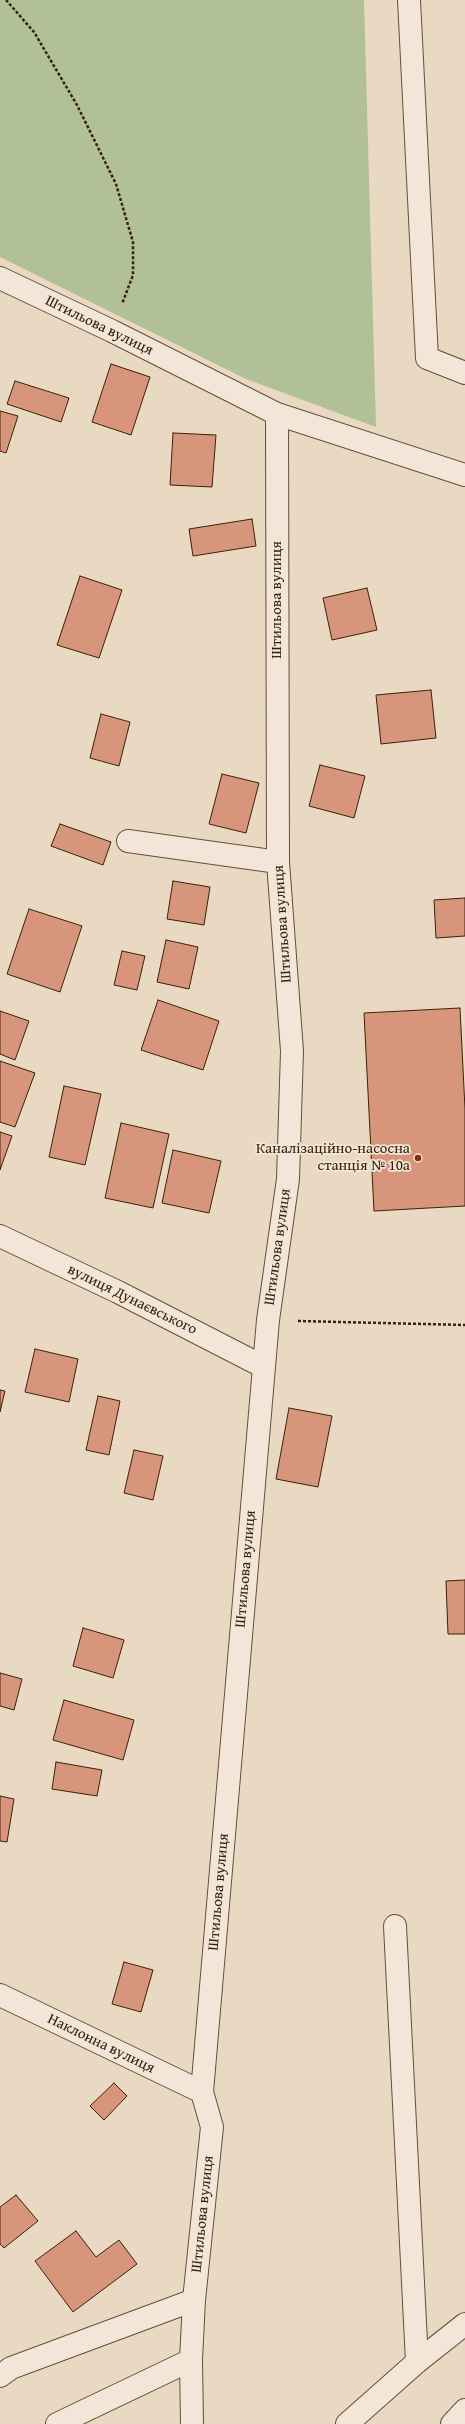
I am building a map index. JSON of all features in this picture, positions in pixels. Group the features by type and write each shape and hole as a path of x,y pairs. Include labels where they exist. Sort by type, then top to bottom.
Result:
{"street":[{"path":"408,0 427,358 465,373"},
{"name":"Штильова вулиця","path":"0,278 112,331 277,414 278,862 292,1051 288,1179 268,1320 202,2092 212,2127 194,2300 191,2360 192,2424"},
{"path":"277,414 465,474"},
{"path":"128,841 278,862"},
{"name":"вулиця Дунаєвського","path":"0,1236 118,1292 264,1367"},
{"path":"395,1926 416,2362"},
{"name":"Наклонна вулиця","path":"0,1995 202,2092"},
{"path":"0,2376 11,2368 194,2300"},
{"path":"347,2424 416,2362 465,2324"},
{"path":"57,2424 191,2360"},
{"path":"452,2424 465,2410"}],"path":[{"path":"6,0 34,32 77,105 116,184 133,242 133,275 112,331"},
{"path":"268,1320 465,1325"}],"green space":[{"path":"0,0 364,0 376,427 246,379 0,257"}],"building":[{"path":"111,364 150,377 131,435 92,422"},
{"path":"15,381 69,398 61,422 7,404"},
{"path":"0,411 18,416 6,453 0,451"},
{"path":"173,433 216,435 212,487 170,485"},
{"path":"252,519 256,546 193,556 189,529"},
{"path":"80,576 122,590 99,658 57,645"},
{"path":"367,588 377,630 332,640 323,598"},
{"path":"431,690 436,738 381,744 376,695"},
{"path":"101,714 130,722 119,766 90,758"},
{"path":"320,765 365,776 354,818 309,806"},
{"path":"222,774 259,783 246,833 209,824"},
{"path":"60,824 111,842 103,865 51,846"},
{"path":"173,881 210,887 204,925 167,919"},
{"path":"465,898 465,936 436,938 434,900"},
{"path":"29,909 82,926 60,992 7,974"},
{"path":"166,940 198,947 189,989 157,982"},
{"path":"122,951 145,956 137,990 114,985"},
{"path":"158,1000 219,1021 203,1070 141,1050"},
{"name":"Каналізаційно-насосна станція № 10а","path":"460,1008 465,1109 465,1206 374,1211 364,1013"},
{"path":"0,1011 29,1021 15,1060 0,1054"},
{"path":"0,1061 35,1073 15,1127 0,1122"},
{"path":"64,1086 101,1094 85,1165 49,1157"},
{"path":"121,1123 169,1134 153,1208 105,1198"},
{"path":"0,1132 12,1136 0,1170"},
{"path":"173,1150 221,1161 209,1213 162,1203"},
{"path":"35,1349 78,1359 69,1402 25,1392"},
{"path":"0,1390 5,1391 0,1412"},
{"path":"98,1396 120,1401 109,1455 86,1450"},
{"path":"289,1408 332,1416 318,1487 276,1479"},
{"path":"134,1450 163,1456 153,1500 124,1493"},
{"path":"465,1580 465,1634 448,1634 446,1581"},
{"path":"83,1628 124,1640 113,1678 73,1666"},
{"path":"0,1673 22,1679 14,1710 0,1706"},
{"path":"64,1700 134,1720 123,1760 53,1740"},
{"path":"56,1762 102,1770 97,1796 52,1789"},
{"path":"0,1796 14,1799 7,1842 0,1841"},
{"path":"124,1962 153,1970 141,2012 112,2004"},
{"path":"114,2083 127,2096 104,2120 90,2106"},
{"path":"16,2195 38,2221 4,2248 0,2244 0,2207"},
{"path":"76,2231 96,2257 119,2240 137,2264 73,2312 35,2261"}],"place":[{"name":"Каналізаційно-насосна станція № 10а","path":"418,1158"}]}
